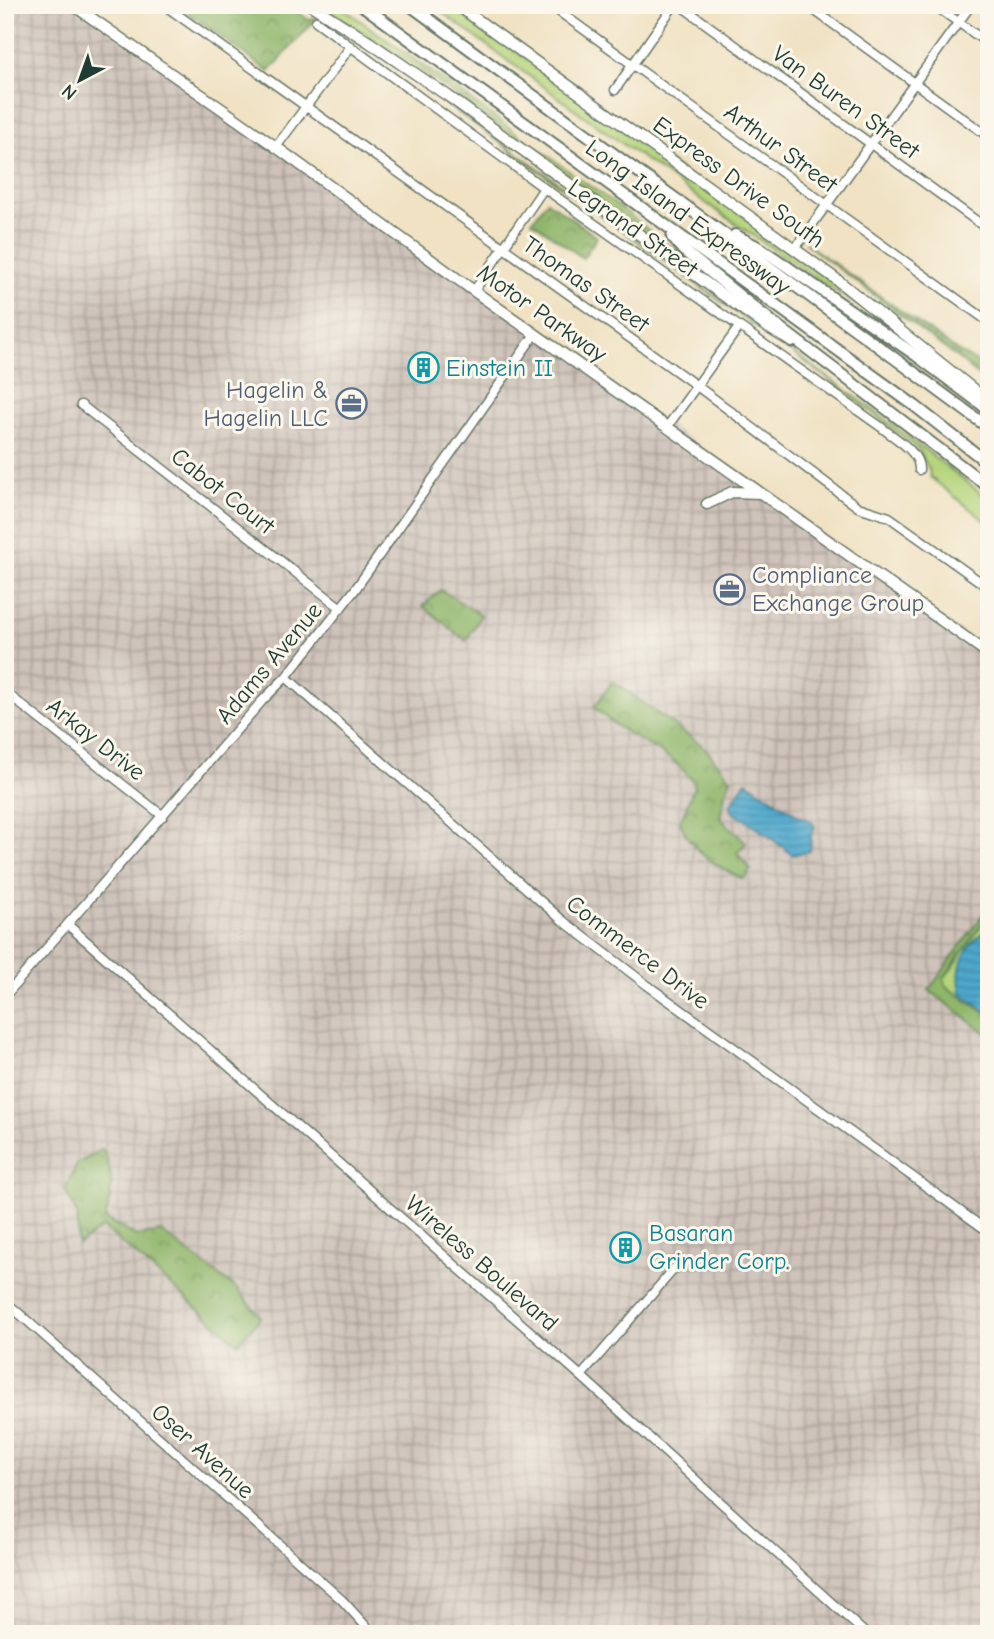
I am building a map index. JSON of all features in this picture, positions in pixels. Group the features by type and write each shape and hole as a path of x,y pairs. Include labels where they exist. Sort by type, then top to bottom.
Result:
{"highway":[{"name":"Long Island Expressway","path":"362,5 915,407 989,464"},
{"name":"Long Island Expressway","path":"410,5 698,216 782,274 989,428"},
{"path":"698,216 760,248 917,356 989,410"},
{"path":"661,224 683,250 829,366 989,487"}],"main road":[{"path":"311,5 410,69 767,327 829,366"},
{"name":"Express Drive South","path":"457,5 836,279 989,402"},
{"name":"Motor Parkway","path":"77,6 474,291 989,654"},
{"path":"707,504 732,492 762,494"}],"street":[{"name":"Thomas Street","path":"164,5 697,386 858,506 889,517 989,588"},
{"name":"Arthur Street","path":"550,5 989,323"},
{"path":"615,90 674,5"},
{"name":"Van Buren Street","path":"680,5 989,230"},
{"path":"807,5 989,137"},
{"path":"934,5 989,44"},
{"path":"799,243 971,5"},
{"name":"Legrand Street","path":"316,20 544,188 889,434 915,455 919,470"},
{"path":"276,147 351,46"},
{"path":"474,291 544,188"},
{"path":"667,427 739,327"},
{"name":"Adams Avenue","path":"7,989 68,925 262,701 286,677 341,608 535,334"},
{"name":"Cabot Court","path":"81,405 341,608"},
{"name":"Commerce Drive","path":"286,677 562,920 647,985 989,1232"},
{"name":"Arkay Drive","path":"5,692 163,816"},
{"name":"Wireless Boulevard","path":"68,925 581,1376 866,1634"},
{"path":"581,1376 681,1261"},
{"name":"Oser Avenue","path":"5,1301 342,1600 373,1634"},
{"path":"5,1625 15,1634"}],"shaded area":[{"path":"5,5 73,5 989,651 989,1634 5,1634"}],"green space":[{"path":"177,5 289,5 309,20 318,17 269,72"},
{"path":"321,5 340,6 627,213 695,267 418,68"},
{"path":"432,5 452,5 828,277 882,321 710,206"},
{"path":"375,53 871,408 989,499 989,524 930,477 929,469 918,449 827,378"},
{"path":"547,201 597,237 583,258 532,221"},
{"path":"805,243 956,350 989,369 989,385 959,359"},
{"path":"441,590 481,615 466,641 423,606"},
{"path":"613,681 705,748 731,779 720,818 746,843 737,853 751,870 743,879 705,857 685,833 680,822 695,785 688,775 671,759 620,728 594,707"},
{"path":"989,906 987,917 944,978 945,985 951,990 989,1015 989,1035 929,990"},
{"path":"989,916 989,1015 951,990 945,985 944,978 957,962 965,944"},
{"path":"102,1149 111,1176 105,1219 136,1236 161,1232 238,1290 261,1317 238,1343 103,1227 78,1245 78,1216 65,1189 77,1164"}],"water":[{"path":"746,781 811,821 815,826 810,851 793,855 731,811 731,804"},
{"path":"989,930 989,1014 961,993 959,974 968,948"}],"place":[{"name":"Einstein II","path":"423,368"},
{"name":"Hagelin & Hagelin LLC","path":"351,404"},
{"name":"Compliance Exchange Group","path":"729,589"},
{"name":"Basaran Grinder Corp.","path":"626,1247"}]}
